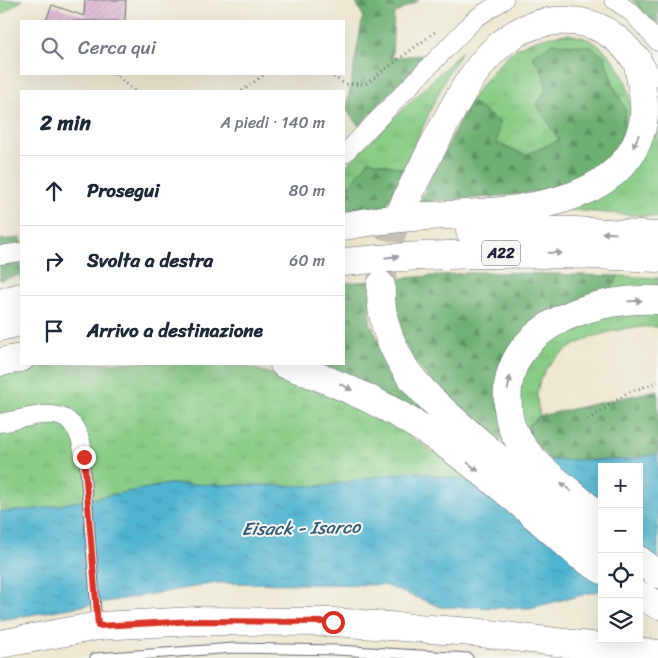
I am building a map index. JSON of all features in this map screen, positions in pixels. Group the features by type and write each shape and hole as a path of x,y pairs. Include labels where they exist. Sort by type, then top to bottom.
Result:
{"main road":[{"path":"403,207 467,81 490,52 511,36 556,20 581,21 603,28 637,60 658,102"},
{"path":"345,226 411,217 462,216 523,209 561,199 596,184 616,170 629,155 643,123 644,106 637,60"},
{"name":"A22","path":"345,239 492,230 658,236"},
{"name":"A22","path":"345,262 407,256 494,253 658,258"},
{"path":"381,285 380,304 386,334 405,369 440,408 470,434 568,518 598,536"},
{"path":"0,303 20,297"},
{"path":"598,516 536,461 513,431 507,398 510,378 518,359 531,341 569,314 593,306 658,300"},
{"path":"0,327 20,322"},
{"path":"0,362 20,358"},
{"path":"287,365 333,381 390,410 434,437 580,556 598,567"},
{"path":"568,518 598,557"},
{"path":"643,563 658,574"},
{"path":"0,644 97,619 333,622 472,632 658,654"}],"street":[{"path":"345,153 476,18 504,0"},
{"path":"614,0 632,13 658,42"},
{"path":"0,255 20,252"},
{"path":"0,423 48,414 62,416 73,424 81,437 84,457"}],"lane":[{"path":"84,457 97,619"},
{"path":"95,658 234,648 338,650 468,658"}],"path":[{"path":"331,75 345,84 366,84 437,30"},
{"path":"115,75 135,90"},
{"path":"243,90 264,75"},
{"path":"588,420 630,392 658,382"}],"green space":[{"path":"0,0 22,0 0,16"},
{"path":"355,0 419,0 394,14 392,58 427,54 359,126 346,110 363,16"},
{"path":"632,0 658,0 658,28"},
{"path":"567,34 590,40 600,47 609,55 623,75 630,99 630,111 629,123 620,145 613,84 604,56 541,69 547,87 537,105 560,140 526,155 497,144 470,101 500,63 520,47 533,41"},
{"path":"553,43 589,46 604,56 613,84 626,111 620,145 588,175 545,191 419,202 470,101 499,122 497,144 526,155 559,140 537,105 547,87 541,69 532,56"},
{"path":"462,51 447,75 403,169 369,161 351,185 345,186 345,167"},
{"path":"653,106 658,118 658,217 556,209 598,194"},
{"path":"369,160 403,169 386,207 345,211 345,186 351,185"},
{"path":"20,238 20,275 0,280 0,240"},
{"path":"482,272 618,276 610,292 528,329 510,446 480,426 436,387 413,358 404,343 398,328 395,312 392,279"},
{"path":"618,276 658,278 658,290 610,292"},
{"path":"370,281 370,322 389,364 449,431 317,365 345,365 345,283"},
{"path":"658,311 658,327 622,329 602,334 582,341 565,351 550,364 541,379 537,397 540,416 522,430 518,387 521,375 545,339 604,314"},
{"path":"56,365 240,365 299,382 353,404 402,431 473,482 417,472 378,476 326,486 169,484 38,509 0,512 0,374"},
{"path":"658,390 658,454 624,460 550,460 522,430 540,416"}],"water":[{"name":"Eisack - Isarco","path":"658,454 658,576 643,579 643,463 598,463 598,591 530,608 441,607 384,585 217,583 0,620 0,512 38,509 169,484 326,486 378,476 417,472 473,482 550,460 624,460"}],"building":[{"path":"85,0 126,0 125,20 46,20 52,5 84,16"}],"tunnel":[{"path":"381,282 391,236 403,207"}],"route":[{"path":"84,457 98,626 194,621 333,622"}]}
